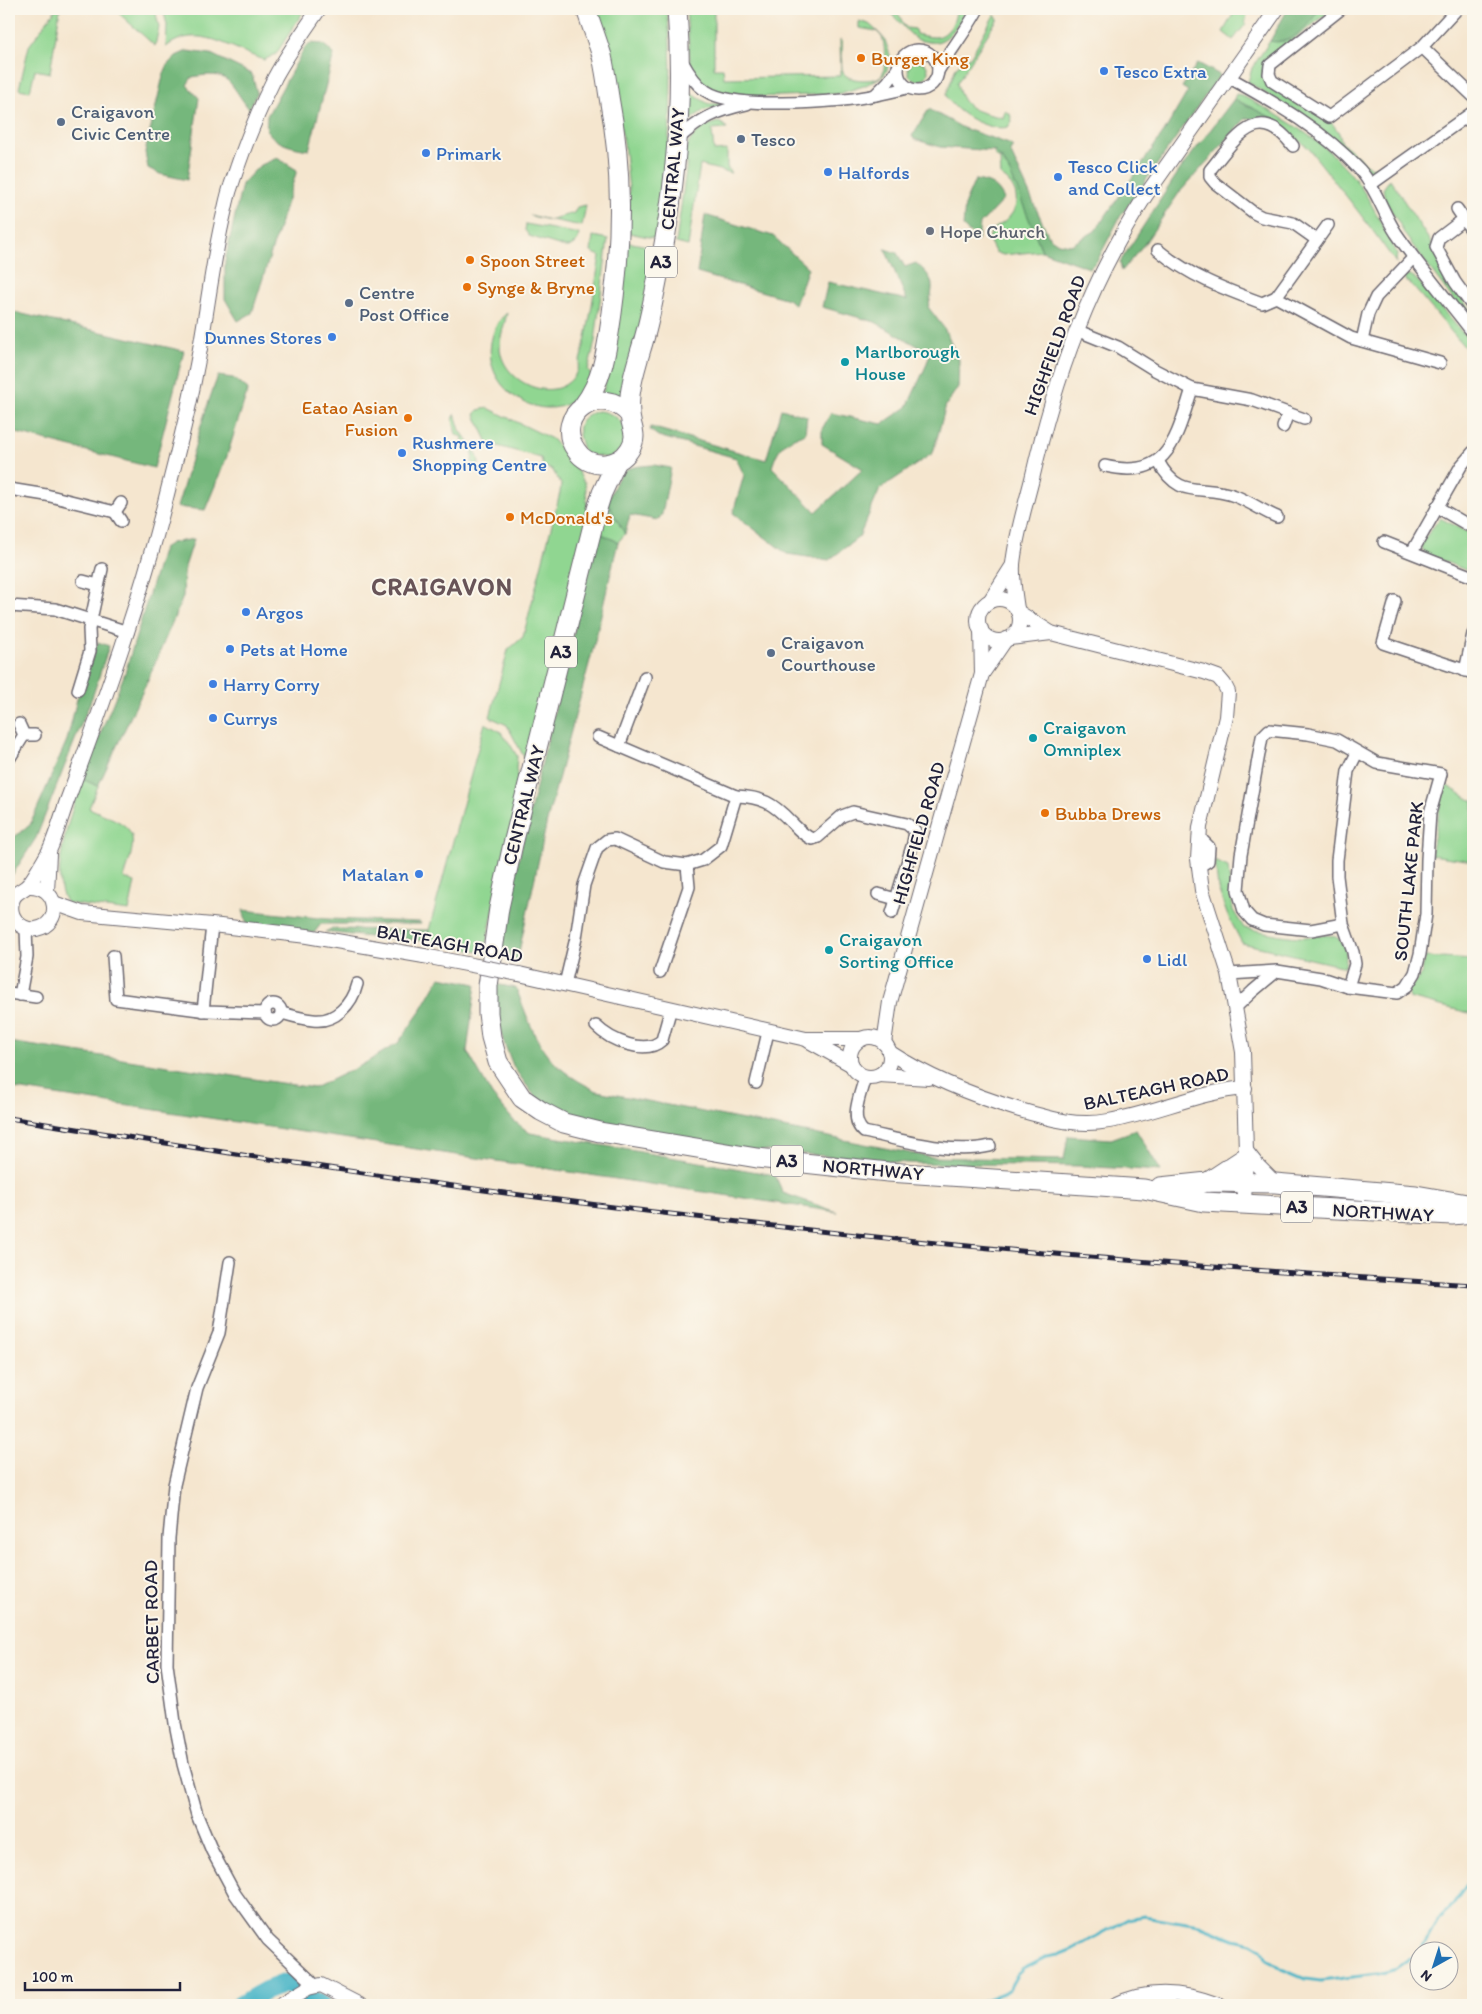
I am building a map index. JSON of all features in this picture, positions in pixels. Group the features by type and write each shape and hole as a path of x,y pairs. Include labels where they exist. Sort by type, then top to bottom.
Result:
{"highway":[{"name":"A3","path":"582,458 572,445 570,435 573,419 596,387 607,351 619,263 621,216 620,168 615,127 602,58 586,9"},
{"name":"CENTRAL WAY","path":"630,416 632,384 665,241 677,140 680,58 677,9"},
{"path":"583,406 591,402 608,401 617,404 630,416"},
{"name":"A3","path":"617,461 624,456 633,442 634,425 630,416"},
{"path":"582,458 596,464 610,464 617,461"},
{"name":"CENTRAL WAY","path":"582,458 589,470 597,509"},
{"name":"CENTRAL WAY","path":"522,1098 498,1062 491,1037 488,1013 488,986 499,908 513,844 597,509 602,493 617,461"},
{"name":"NORTHWAY","path":"522,1098 564,1123 600,1132 757,1158 888,1172 1144,1189 1204,1202 1244,1194 1275,1183 1416,1195 1473,1205"},
{"path":"1208,1182 1246,1154"},
{"name":"NORTHWAY","path":"1144,1189 1208,1182 1244,1194 1452,1215 1473,1213"}],"street":[{"path":"28,886 49,851 128,632 161,517 196,371 215,257 230,187 260,110 276,76 319,9"},
{"path":"680,58 690,76 705,91 719,98 755,102 845,100 907,88 921,90 933,84 938,71 978,9"},
{"name":"HIGHFIELD ROAD","path":"982,674 1008,639 1016,632 1020,624 1013,565 1039,448 1057,383 1076,330 1098,278 1126,226 1146,195 1277,9"},
{"path":"1341,9 1270,65 1269,74 1272,81 1329,117 1422,47 1457,9"},
{"path":"930,55 953,46"},
{"path":"1422,47 1473,96"},
{"path":"907,88 901,82 898,68 899,62 907,53 915,50 923,51 930,55 937,64 938,71"},
{"path":"875,95 898,68"},
{"path":"1230,78 1309,125 1362,172 1394,230 1413,258 1473,333"},
{"path":"677,140 703,118 722,110 755,102"},
{"path":"1370,185 1473,112"},
{"path":"1293,146 1282,133 1266,125 1249,127 1240,134 1210,170 1210,177 1215,183 1262,217 1293,223 1317,240"},
{"path":"1457,209 1472,231"},
{"path":"1464,219 1439,238 1436,246 1456,282 1473,306"},
{"path":"1158,250 1180,267 1220,288 1262,304 1276,297 1328,225"},
{"path":"1362,341 1368,314 1376,297 1413,258"},
{"path":"1276,297 1351,338 1440,363"},
{"path":"1076,330 1118,347 1155,370 1192,388 1252,400 1304,419"},
{"path":"1111,471 1136,470 1158,461 1170,449 1192,388"},
{"path":"1283,427 1288,413"},
{"path":"1412,552 1460,466 1473,452"},
{"path":"1158,461 1164,472 1177,485 1195,491 1218,490 1266,506 1277,517"},
{"path":"9,489 46,495 119,512"},
{"path":"1437,507 1473,528"},
{"path":"1384,542 1473,577"},
{"name":"HIGHFIELD ROAD","path":"886,1048 890,1002 982,674 980,613 1013,565"},
{"path":"78,690 90,651 90,619 102,569"},
{"path":"83,581 98,584"},
{"path":"990,601 997,599 1012,603 1018,611 1051,633 1218,677 1228,692 1226,717 1199,837 1198,867 1202,890 1229,974 1243,1052 1246,1154 1244,1194"},
{"path":"1379,654 1395,601"},
{"path":"9,606 55,609 128,632"},
{"path":"981,629 992,640 1001,641 1051,633"},
{"path":"1383,643 1469,672 1473,634"},
{"path":"619,746 645,677"},
{"name":"SOUTH LAKE PARK","path":"1229,974 1277,971 1321,978 1348,987 1397,992 1407,986 1415,973 1420,954 1426,914 1430,814 1441,774 1377,763 1337,740 1308,734 1269,730 1262,737 1241,855 1238,890 1244,911 1252,920 1264,925 1311,930 1343,924"},
{"path":"9,759 26,731"},
{"path":"598,738 736,796 761,799 783,814 805,836 812,839 818,837 842,816 853,812 907,824 914,831 913,843 892,913"},
{"path":"1348,987 1354,964 1353,952 1343,924 1337,860 1348,771 1358,753"},
{"path":"565,984 576,938 584,885 597,848 607,840 616,839 664,862 687,865 703,860 721,846 736,796"},
{"path":"49,851 51,897 54,912 50,920 39,928 26,928 18,923 12,915 13,897 19,890 28,886 41,888 51,897"},
{"path":"660,972 688,888 687,865"},
{"path":"878,894 896,898"},
{"name":"BALTEAGH ROAD","path":"51,897 82,913"},
{"name":"BALTEAGH ROAD","path":"50,920 82,913 307,936 519,974 768,1032 806,1039 866,1038"},
{"path":"203,1011 219,926"},
{"path":"26,928 26,957 14,994 36,998"},
{"path":"113,956 116,999 203,1011 265,1013 269,1004 274,1003 281,1009 282,1014 314,1021 327,1018 345,1009 354,995 357,984"},
{"path":"1235,1008 1253,990 1277,971"},
{"name":"HIGHFIELD ROAD","path":"866,1038 890,1002"},
{"path":"596,1026 612,1039 643,1047 651,1047 662,1040 671,1008"},
{"path":"756,1083 768,1032"},
{"path":"866,1038 874,1038 886,1048 888,1065 879,1075 864,1077 852,1065 851,1053 857,1042 866,1038"},
{"name":"BALTEAGH ROAD","path":"806,1039 852,1065"},
{"name":"BALTEAGH ROAD","path":"886,1048 932,1078 994,1102 1065,1123 1080,1124 1111,1121 1206,1094 1245,1088"},
{"name":"BALTEAGH ROAD","path":"879,1075 932,1078"},
{"path":"864,1077 855,1119 858,1127 864,1132 932,1145 975,1150 990,1146"},
{"path":"1246,1154 1275,1183"},
{"name":"CARBET ROAD","path":"230,1262 219,1333 197,1388 174,1485 169,1538 167,1664 183,1764 197,1815 212,1851 235,1894 268,1940 311,1981 311,1987"},
{"path":"286,2002 311,1987 321,1985 360,2005"},
{"path":"1115,2005 1146,1995 1170,1993 1186,1994 1219,2005"}],"green space":[{"path":"56,9 60,9 50,73 35,70 30,91 19,89 29,46"},
{"path":"114,9 155,9 159,27 155,46"},
{"path":"163,9 305,9 276,54 264,60 227,44 202,37 178,40 166,47 167,25"},
{"path":"595,9 667,9 671,67 670,124 658,239 629,233 629,189 624,143"},
{"path":"686,9 714,9 714,68 723,68 724,78 841,76 840,39 842,41 842,69 846,75 850,78 862,80 879,77 882,75 885,63 883,39 876,31 859,28 859,21 869,24 879,33 885,40 890,55 887,70 883,76 864,86 838,94 753,97 710,91 691,74"},
{"path":"883,9 892,9 900,16 907,28 915,29 916,34 938,37 950,28 955,19 956,9 967,9 947,37 936,42 929,42 916,38"},
{"path":"1236,9 1248,9 1245,25 1233,40 1223,32"},
{"path":"1288,9 1320,9 1299,33 1278,42 1270,41"},
{"path":"1320,9 1333,9 1273,55 1266,63 1262,75 1266,81 1278,90 1332,123 1339,133 1342,143 1371,168 1384,167 1386,170 1378,174 1370,171 1317,127 1248,82 1252,68 1270,41 1278,42 1299,33"},
{"path":"994,15 998,18 957,83 963,100 973,109 1003,118 1005,111 1010,114 1012,121 1008,127 1000,128 991,127 973,120 956,108 946,95 956,67 971,56"},
{"path":"312,43 323,44 334,54 309,150 279,142 274,138 267,129 267,116 305,47"},
{"path":"187,51 211,54 252,74 257,93 249,109 232,85 222,77 205,75 192,77 187,85 199,98 187,180 160,174 148,168 145,152 163,76 168,64 176,56"},
{"path":"918,61 925,64 928,71 925,78 918,81 911,78 908,71 911,64"},
{"path":"1198,63 1220,75 1120,217 1097,261 1089,268 1042,251 1011,175 1003,160 994,151 940,147 914,139 912,136 929,109 963,128 1009,144 1013,147 1010,151 1049,237 1058,243 1071,245 1095,231 1164,132 1188,91 1182,87"},
{"path":"685,90 709,104 743,103 704,110 686,123"},
{"path":"1236,94 1287,121 1331,153 1343,165 1355,179 1372,206 1397,253 1396,263 1310,150 1285,130 1280,122 1234,99"},
{"path":"1234,99 1280,122 1284,126 1281,127 1263,120 1246,118 1179,193 1145,243 1122,271 1120,262 1179,171"},
{"path":"719,122 727,129 712,130 714,151 727,150 727,167 731,173 700,165 688,246 676,243 687,163 682,163 684,155 690,141 699,131 704,127"},
{"path":"994,151 1002,160 1016,184 1042,251 1003,255 995,252 989,240 991,231 1006,220 1014,211 1016,205 1014,189 1001,176 1000,159 995,156"},
{"path":"277,158 297,170 252,313 238,321 225,299 225,261 242,184 259,166"},
{"path":"1390,179 1473,314 1473,326 1405,235 1385,201 1383,189"},
{"path":"975,180 992,185 999,190 1004,199 980,224 978,240 963,227 965,203"},
{"path":"586,205 582,226 549,220 574,213 577,207"},
{"path":"705,215 773,236 808,268 795,305 788,299 697,273"},
{"path":"526,224 579,234 577,242 569,247 565,247 529,236 525,230"},
{"path":"593,236 608,239 595,341 588,370 591,375 581,394 566,405 548,408 530,405 513,395 500,381 492,363 491,342 495,329 498,322 507,313 500,346 502,359 518,379 530,386 542,389 554,389 566,384 577,371 589,320 600,256 591,252"},
{"path":"627,242 658,248 623,402 602,395 612,359"},
{"path":"885,249 897,253 905,267 916,263 930,278 932,292 928,307 944,328 959,360 958,387 946,405 933,453 880,489 859,537 829,560 787,554 733,513 744,475 736,458 658,436 650,430 651,427 766,460 781,409 807,416 805,433 783,445 772,467 816,512 863,469 822,444 822,429 831,413 882,424 907,407 930,353 875,322 822,307 828,282 907,300"},
{"path":"1411,275 1473,345 1473,357 1409,282 1406,282 1404,276"},
{"path":"9,311 184,351 154,468 9,431"},
{"path":"218,376 233,378 248,389 226,459 205,510 177,507 201,425"},
{"path":"488,408 552,439 569,458 585,483 587,524 525,759 507,725 490,717 508,650 523,637 561,484 552,469 543,467 541,458 494,445 490,447 475,415 478,410"},
{"path":"597,411 611,414 617,418 622,423 627,435 621,449 608,458 584,453 580,439 580,423 589,414"},
{"path":"455,414 460,430 477,455 479,465 472,463 473,450 461,448 463,437 456,435 453,420"},
{"path":"654,465 671,468 662,514 658,520 630,515 625,534 607,502 615,483 627,469"},
{"path":"607,502 625,534 618,542 598,532"},
{"path":"1440,518 1473,535 1473,573 1426,554 1422,548 1422,542"},
{"path":"598,532 618,542 593,649 547,821 517,961 497,955"},
{"path":"194,539 184,570 183,597 147,682 98,786 82,779 125,673 163,548 171,543"},
{"path":"98,642 109,646 93,695 36,838 9,880 9,841 30,825 67,740 77,699"},
{"path":"485,723 501,732 517,756 516,770 521,787 484,953 428,941 429,930"},
{"path":"82,779 98,786 89,808 116,820 130,831 132,848 124,878 135,882 129,911 67,903 62,891 60,877 64,842"},
{"path":"1444,784 1473,801 1473,861 1431,855"},
{"path":"1215,861 1228,867 1233,910 1244,928 1278,935 1304,937 1332,936 1341,941 1345,947 1345,967 1242,943 1227,914 1218,888"},
{"path":"243,910 328,919 420,922 421,924 321,924 314,933 247,924"},
{"path":"331,929 429,930 428,941 325,932"},
{"path":"1425,957 1473,960 1473,1014 1409,998 1407,992 1421,975"},
{"path":"440,977 476,984 467,1051 492,1095 514,1121 530,1133 775,1175 783,1193 837,1212 9,1088 9,1042 314,1088 362,1065 398,1043 420,1012"},
{"path":"495,984 516,988 536,1037 544,1050 564,1071 597,1091 930,1157 1064,1160 1068,1136 1111,1139 1136,1130 1161,1171 1080,1166 907,1163 722,1147 608,1128 554,1113 533,1094 514,1068 503,1040 493,1001"}],"waterway":[{"path":"1426,1942 1438,1920 1448,1911 1473,1876"},
{"path":"972,2005 1009,1989 1023,1969 1047,1957 1073,1949 1128,1919 1144,1916 1199,1925 1234,1939 1252,1943 1262,1949 1267,1959 1279,1968 1305,1979 1321,1981 1377,1974 1396,1969 1410,1959"},
{"path":"240,2005 265,1991 286,1983 321,2005"}],"railway":[{"path":"9,1118 272,1160 448,1185 808,1230 1092,1257 1473,1285"}],"place":[{"name":"Burger King","path":"861,58"},
{"name":"Tesco Extra","path":"1104,71"},
{"name":"Craigavon Civic Centre","path":"61,122"},
{"name":"Tesco","path":"741,139"},
{"name":"Primark","path":"426,153"},
{"name":"Halfords","path":"828,172"},
{"name":"Tesco Click and Collect","path":"1058,177"},
{"name":"Hope Church","path":"930,231"},
{"name":"Spoon Street","path":"470,260"},
{"name":"Synge & Bryne","path":"467,287"},
{"name":"Centre Post Office","path":"349,303"},
{"name":"Dunnes Stores","path":"332,337"},
{"name":"Marlborough House","path":"845,362"},
{"name":"Eatao Asian Fusion","path":"408,418"},
{"name":"Rushmere Shopping Centre","path":"402,453"},
{"name":"McDonald's","path":"510,517"},
{"name":"Argos","path":"246,612"},
{"name":"Pets at Home","path":"230,649"},
{"name":"Craigavon Courthouse","path":"771,653"},
{"name":"Harry Corry","path":"213,684"},
{"name":"Currys","path":"213,718"},
{"name":"Craigavon Omniplex","path":"1033,738"},
{"name":"Bubba Drews","path":"1045,813"},
{"name":"Matalan","path":"419,874"},
{"name":"Craigavon Sorting Office","path":"829,950"},
{"name":"Lidl","path":"1147,959"}],"district":[{"name":"CRAIGAVON","path":"442,587"}]}
